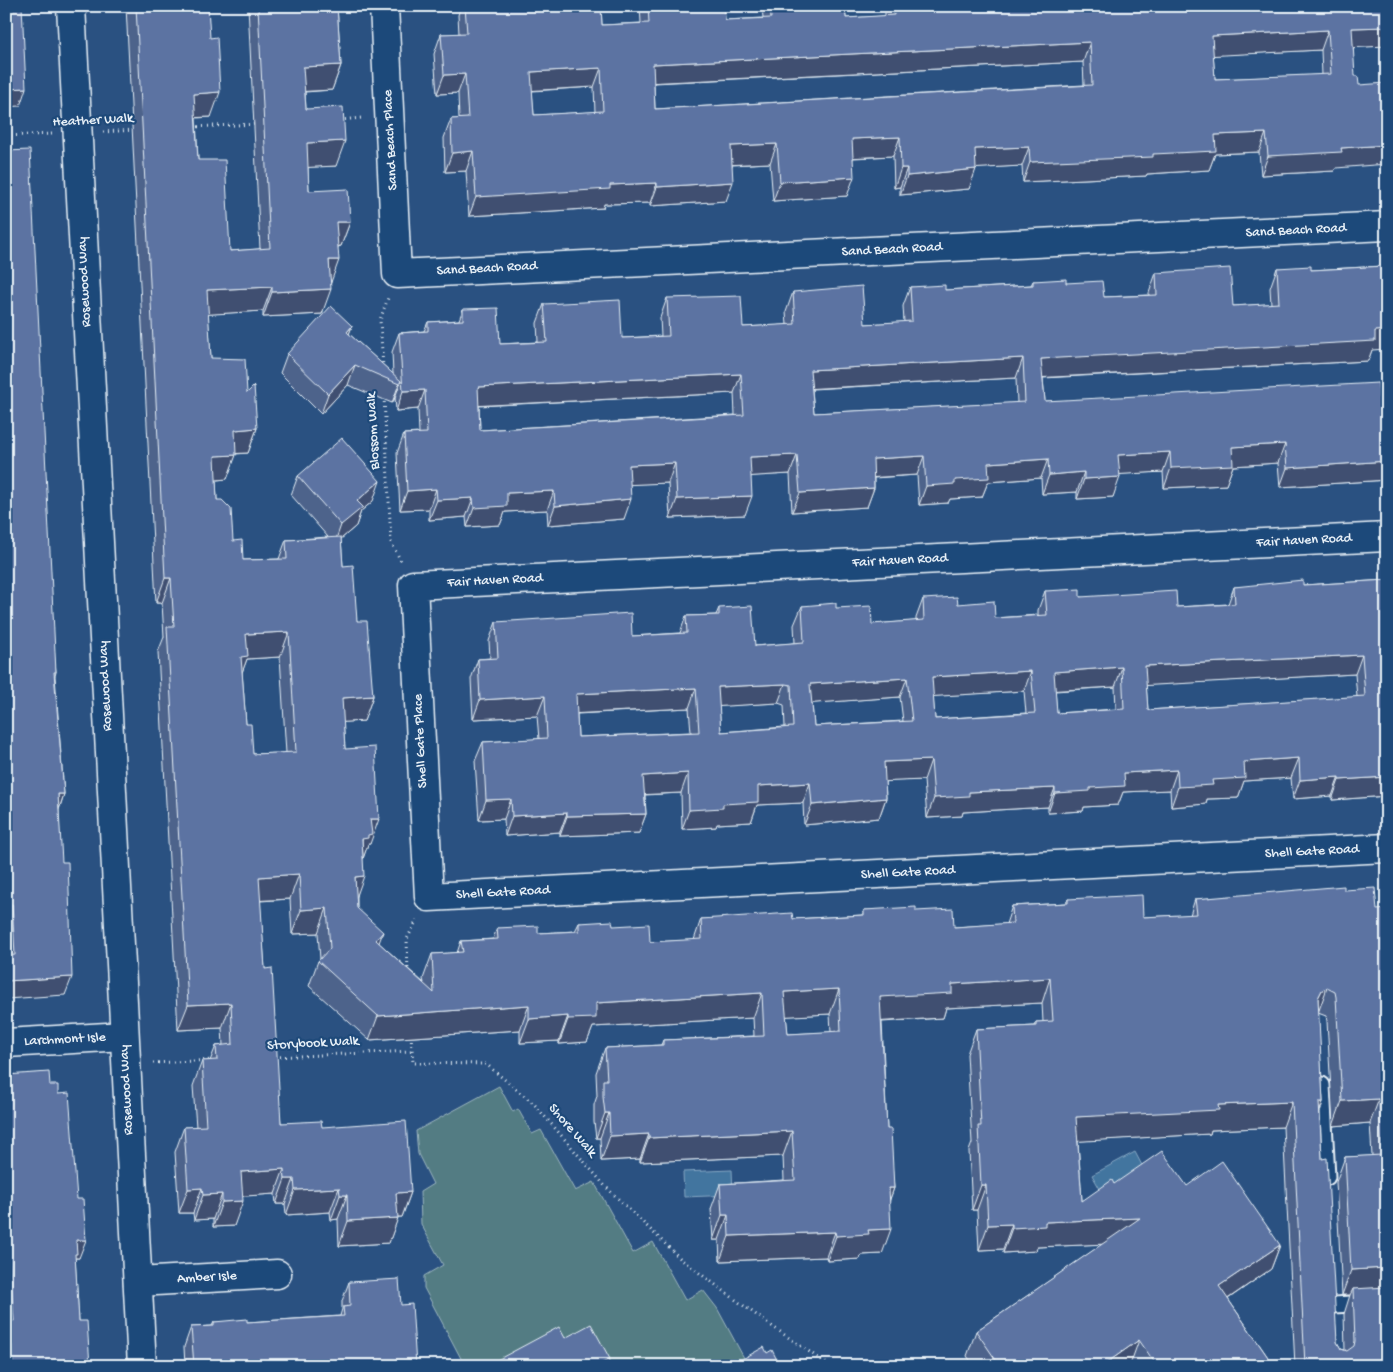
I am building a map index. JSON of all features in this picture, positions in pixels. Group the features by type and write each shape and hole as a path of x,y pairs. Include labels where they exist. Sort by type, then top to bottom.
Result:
{"street":[{"name":"Rosewood Way","path":"71,6 142,1366"},
{"name":"Sand Beach Place","path":"384,6 396,274"},
{"name":"Sand Beach Road","path":"396,274 1387,226"},
{"name":"Fair Haven Road","path":"413,585 1387,537"},
{"name":"Shell Gate Place","path":"413,585 428,897"},
{"name":"Shell Gate Road","path":"428,897 1387,848"},
{"name":"Larchmont Isle","path":"6,1043 124,1036"},
{"name":"Amber Isle","path":"138,1282 277,1274"}],"lane":[{"path":"1321,1071 1327,1188"},
{"path":"1332,1286 1334,1323"},
{"path":"1334,1306 1387,1302"}],"path":[{"path":"332,120 390,117"},
{"path":"192,127 262,124"},
{"name":"Heather Walk","path":"6,136 142,130"},
{"name":"Blossom Walk","path":"383,378 380,320 396,274"},
{"name":"Blossom Walk","path":"384,388 391,542 413,585"},
{"path":"408,977 407,940 428,897"},
{"path":"411,1032 412,1051"},
{"name":"Storybook Walk","path":"266,1058 412,1051"},
{"name":"Shore Walk","path":"412,1051 412,1063 486,1064 534,1104 606,1186 682,1260 830,1366"},
{"path":"125,1065 218,1060"}],"green space":[{"path":"499,1086 513,1112 518,1109 532,1134 541,1130 575,1191 594,1182 633,1253 653,1242 685,1300 703,1290 717,1308 744,1358 729,1366 465,1366 424,1288 424,1276 443,1265 421,1224 420,1192 433,1184 418,1154 416,1131"}],"water":[{"path":"1135,1152 1146,1173 1104,1196 1092,1175"},
{"path":"732,1170 733,1195 684,1197 683,1172"}],"building":[{"path":"6,6 22,6 26,88 8,89 9,97 6,97"},
{"path":"136,6 208,6 210,38 217,37 220,92 194,94 198,160 225,160 230,251 270,248 258,6 337,6 341,65 303,67 306,109 343,107 345,141 307,143 309,191 348,189 350,222 336,222 339,260 329,260 331,289 272,292 272,287 207,290 211,358 245,359 247,393 254,386 257,428 235,430 236,455 215,456 217,500 222,500 231,509 233,541 242,540 243,560 287,559 286,540 341,537 343,566 353,565 357,621 367,621 373,696 342,698 345,749 375,747 379,819 370,819 372,834 368,835 368,838 362,839 364,876 355,877 357,908 383,932 376,940 434,993 432,954 463,952 461,941 498,939 497,928 538,926 538,933 579,931 579,923 612,921 613,926 649,924 650,942 702,939 701,919 792,913 793,919 864,915 864,910 916,907 916,911 953,909 954,927 1013,923 1012,906 1068,903 1068,899 1142,895 1143,917 1197,914 1195,899 1344,886 1344,890 1375,888 1377,910 1387,909 1387,1268 1351,1270 1345,1157 1382,1155 1379,1099 1342,1101 1336,997 1335,992 1327,988 1322,990 1318,998 1323,1102 1319,1102 1322,1159 1327,1158 1337,1342 1341,1349 1347,1351 1354,1346 1353,1289 1387,1287 1387,1366 1305,1366 1292,1102 1218,1105 1219,1110 1076,1117 1082,1201 1112,1180 1114,1184 1162,1151 1187,1186 1222,1161 1280,1245 1219,1286 1274,1366 1157,1366 1139,1340 1102,1366 1000,1366 976,1331 1140,1218 1045,1222 1045,1226 1012,1228 1012,1224 988,1225 986,1185 981,1185 978,1126 981,1126 976,1029 1036,1026 1036,1022 1053,1021 1050,978 952,984 952,993 880,997 887,1129 891,1129 894,1188 889,1188 891,1229 868,1230 869,1234 836,1236 835,1232 729,1236 728,1215 722,1215 720,1184 795,1180 792,1131 649,1138 649,1134 610,1136 609,1113 605,1113 603,1097 603,1080 607,1080 605,1048 663,1045 663,1040 764,1036 762,993 596,1003 596,1018 568,1019 568,1016 529,1019 529,1005 378,1016 318,961 330,948 327,908 301,910 299,874 259,877 265,969 272,968 281,1123 321,1121 322,1127 406,1121 411,1192 396,1193 398,1218 348,1221 347,1195 340,1195 339,1188 295,1190 294,1179 285,1179 284,1169 241,1172 243,1201 222,1202 222,1194 203,1195 202,1188 188,1189 184,1127 206,1126 202,1061 217,1060 216,1046 233,1044 231,1003 188,1005 167,627 174,627 171,578 165,578","holes":["289,632 296,752 253,754 251,724 246,724 241,657 248,656 246,634","839,989 841,1031 788,1034 784,992"]},
{"path":"465,6 601,6 602,25 649,23 648,6 724,6 725,20 771,18 770,6 845,6 846,18 894,15 893,6 1387,6 1387,27 1352,28 1355,76 1358,76 1359,85 1387,83 1387,145 1341,148 1342,152 1268,156 1266,133 1215,135 1216,151 1153,154 1153,157 1030,162 1029,147 975,149 976,169 907,176 907,168 901,168 900,137 852,139 854,177 780,182 777,144 731,146 733,182 657,187 657,183 610,185 610,189 476,197 473,151 452,153 451,119 468,118 465,74 444,75 441,34 467,33","holes":["1328,30 1331,74 1215,79 1212,36","1090,42 1092,85 655,109 653,64","601,68 603,111 534,115 531,72"]},
{"path":"30,150 56,672 54,672 64,794 58,794 62,862 68,862 72,977 6,981 6,956 15,955 12,904 6,904 6,151"},
{"path":"1384,259 1387,259 1387,330 1375,331 1375,341 1041,359 1045,401 1378,383 1379,398 1387,397 1387,461 1287,468 1285,444 1232,447 1233,465 1171,468 1170,452 1118,455 1120,477 1084,479 1084,472 1049,475 1048,459 988,463 989,478 955,480 955,484 926,486 924,456 873,459 874,488 800,493 797,455 750,457 752,496 677,499 675,463 629,465 631,499 555,506 554,491 507,493 507,506 474,508 473,498 437,500 436,489 407,491 404,434 427,433 425,390 403,391 399,333 428,331 428,322 463,320 463,309 498,308 500,344 547,342 544,304 620,300 622,338 669,336 667,298 741,296 743,327 795,324 793,292 862,286 865,324 912,321 910,287 945,285 945,290 1033,285 1033,281 1066,279 1066,283 1102,281 1104,297 1157,295 1156,273 1230,268 1233,306 1279,303 1277,268 1311,266 1311,270 1385,266","holes":["1023,358 1025,402 814,413 810,370","741,374 744,415 480,430 478,387"]},
{"path":"331,306 352,326 347,332 401,381 399,384 355,365 328,394 287,354"},
{"path":"342,438 380,481 357,501 363,507 341,525 298,476"},
{"path":"1303,580 1303,585 1387,580 1387,777 1339,780 1339,777 1300,780 1299,758 1244,762 1245,778 1212,780 1213,785 1178,787 1177,770 1124,773 1125,786 1090,788 1090,791 1055,793 1055,788 969,792 969,796 934,798 931,760 884,762 886,798 812,805 810,783 758,786 758,802 723,804 723,808 689,810 688,773 643,776 646,814 567,816 567,813 512,816 511,799 486,800 483,742 547,738 545,696 480,700 478,659 498,658 496,622 631,613 632,636 687,633 686,616 719,615 719,608 752,606 755,646 804,642 802,606 836,603 836,608 871,606 872,624 924,620 923,599 957,597 958,604 994,601 995,618 1047,615 1045,591 1080,589 1080,597 1176,591 1177,607 1235,604 1234,587","holes":["1362,655 1365,696 1148,710 1145,666","1122,667 1124,709 1057,713 1054,672","1031,671 1035,713 935,719 932,677","907,678 912,721 814,726 810,684","791,685 793,727 721,732 718,687","696,688 699,732 578,737 576,694"]},
{"path":"49,1072 50,1085 58,1085 58,1094 69,1093 77,1199 83,1199 86,1240 76,1240 77,1254 75,1254 79,1321 87,1321 90,1366 13,1366 12,1345 6,1345 6,1321 14,1321 6,1210 6,1203 9,1203 6,1154 6,1075"},
{"path":"399,1279 401,1305 412,1304 416,1366 194,1366 191,1327 214,1326 214,1322 247,1319 247,1322 344,1316 343,1307 350,1306 349,1282"},
{"path":"591,1324 610,1359 596,1366 486,1366 559,1327 565,1338"},
{"path":"764,1347 767,1353 772,1350 780,1366 730,1366"}]}
